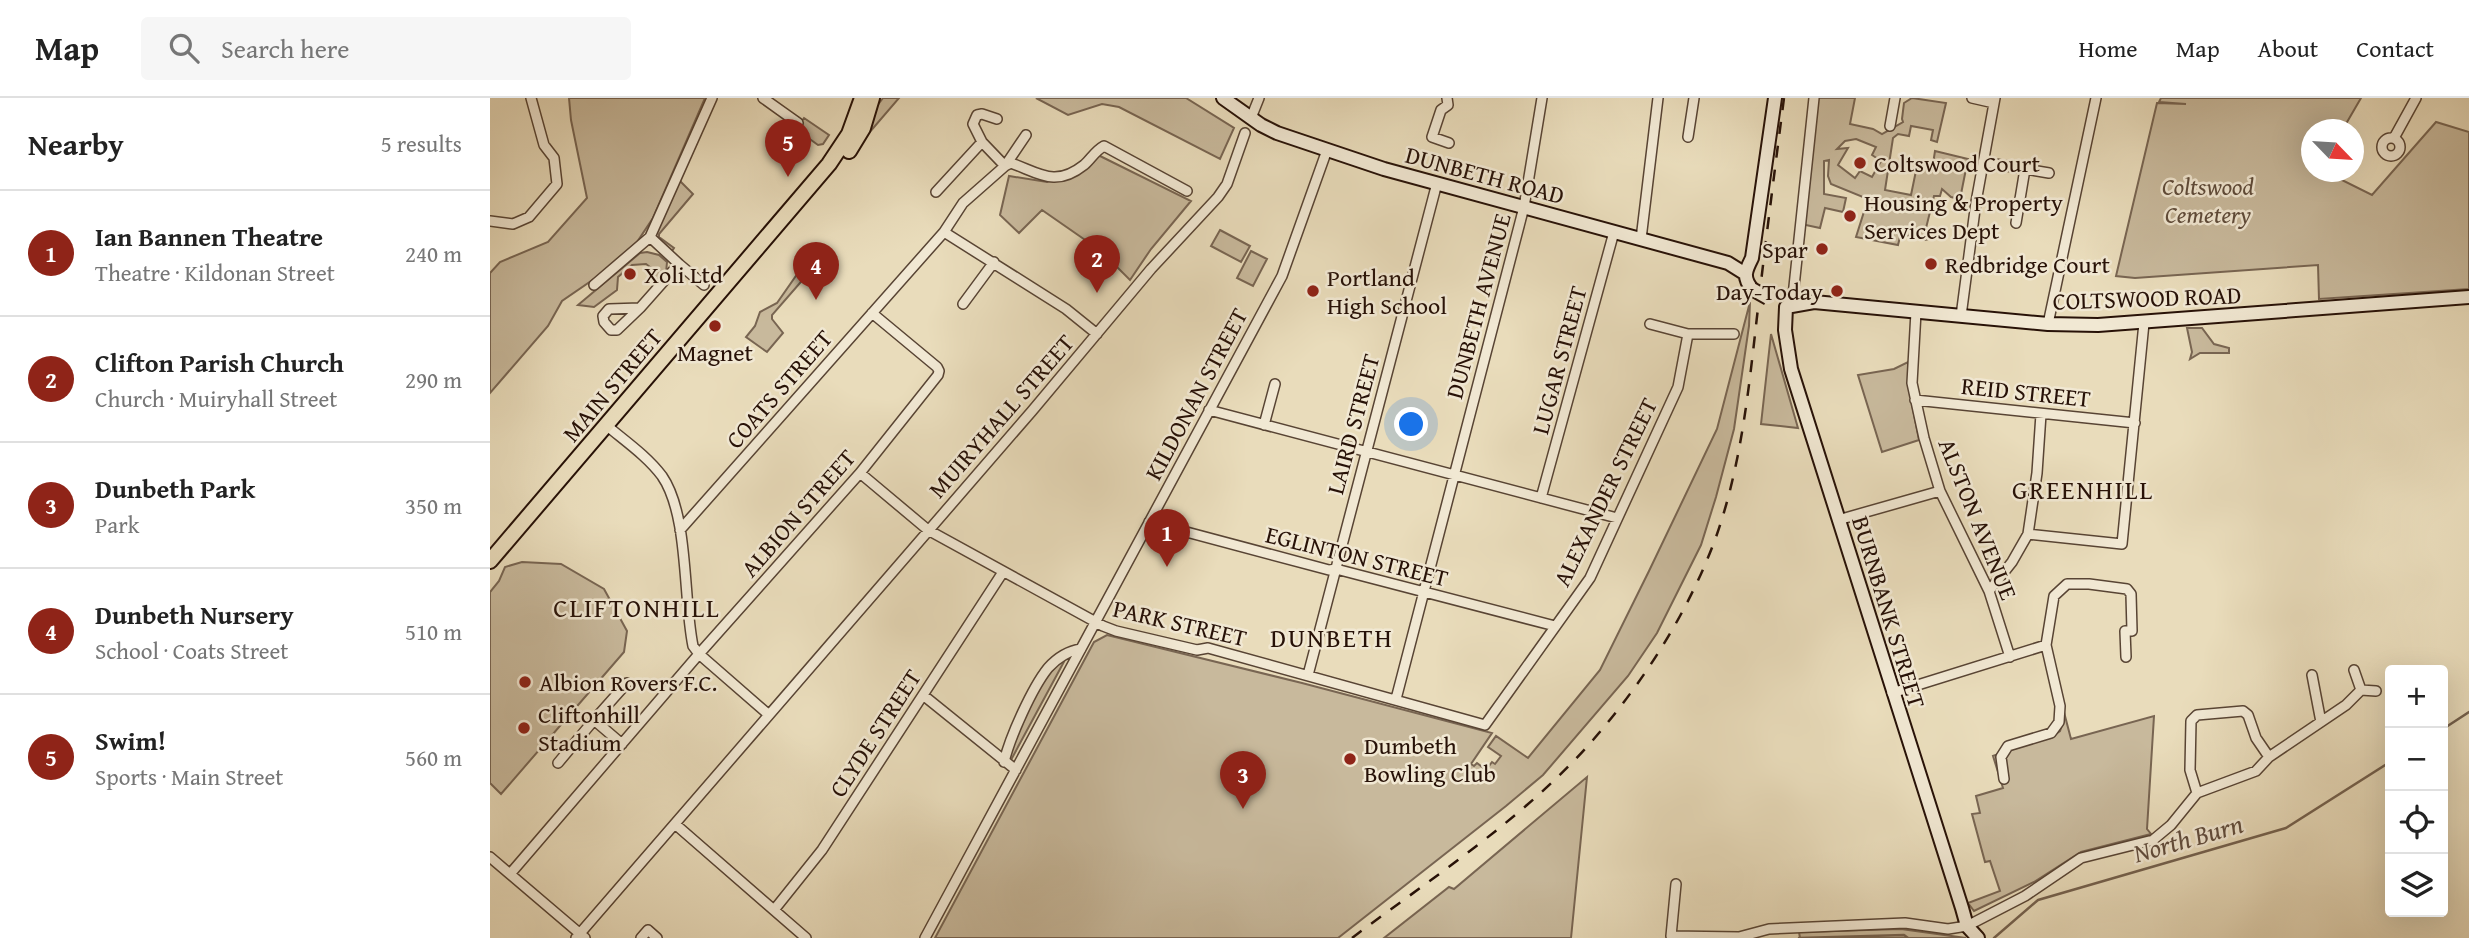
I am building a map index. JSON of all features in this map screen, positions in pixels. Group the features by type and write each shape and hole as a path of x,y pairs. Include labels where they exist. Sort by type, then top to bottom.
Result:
{"main road":[{"name":"DUNBETH ROAD","path":"1223,98 1277,133 1327,150 1384,169 1728,263 1744,273"},
{"path":"1775,98 1752,258 1744,273 1746,282 1752,289 1786,307"},
{"name":"MAIN STREET","path":"490,561 768,238 792,216 849,151 862,132 871,100"},
{"name":"COLTSWOOD ROAD","path":"1786,307 1814,302 2048,324 2098,325 2469,298"},
{"name":"BURNBANK STREET","path":"1786,307 1785,330 1791,369 1967,926"},
{"path":"1967,926 1978,938"}],"street":[{"path":"490,221 513,224 529,217 557,184 554,158 544,145 531,98"},
{"path":"594,285 650,237 712,98"},
{"path":"763,98 798,123"},
{"path":"1251,118 1259,98"},
{"path":"1447,98 1448,105 1441,110 1432,138 1448,142"},
{"name":"DUNBETH AVENUE","path":"1396,699 1524,207 1542,98"},
{"path":"1641,239 1658,98"},
{"path":"1688,137 1694,98"},
{"path":"1786,307 1793,296 1814,98"},
{"path":"1890,127 1895,98"},
{"path":"1961,316 1994,100 1972,98"},
{"path":"2048,324 2096,98"},
{"path":"2394,138 2416,98"},
{"path":"997,119 977,115 974,118 974,130 1005,166 1011,163 1037,176 1068,174 1081,167 1104,146 1187,191"},
{"name":"MUIRYHALL STREET","path":"580,937 1152,269 1218,197 1227,184 1245,133"},
{"name":"COATS STREET","path":"680,530 944,232 963,203 1005,166 1026,135"},
{"path":"936,192 982,142"},
{"name":"KILDONAN STREET","path":"925,938 1282,276 1327,150"},
{"path":"1983,162 2049,173"},
{"path":"2016,223 2025,169"},
{"name":"LAIRD STREET","path":"1308,675 1437,183"},
{"path":"944,232 1066,309 1097,334"},
{"name":"LUGAR STREET","path":"1541,498 1614,232"},
{"path":"650,237 704,285"},
{"path":"963,304 994,262"},
{"path":"640,308 679,264"},
{"name":"ALSTON AVENUE","path":"1916,312 1912,375 1915,400 1940,491 1989,591 2010,657"},
{"name":"ALBION STREET","path":"510,874 699,654 860,473 929,387 939,371 872,313"},
{"path":"2028,534 2122,544 2144,323"},
{"path":"1650,324 1688,334 1734,334"},
{"name":"ALEXANDER STREET","path":"1485,725 1590,578 1678,387 1688,334"},
{"path":"1264,425 1275,384"},
{"name":"REID STREET","path":"1915,400 2135,423"},
{"path":"1209,411 1366,450 1617,518"},
{"path":"1989,591 2028,534 2037,473 2041,414"},
{"path":"606,425 662,476 671,496 680,530 691,638 699,654 769,715"},
{"name":"PARK STREET","path":"860,473 928,530 1115,631 1197,650 1208,648 1485,725"},
{"path":"1838,520 1940,491"},
{"name":"EGLINTON STREET","path":"1149,522 1555,626"},
{"name":"CLYDE STREET","path":"774,910 822,849 1003,572"},
{"path":"2004,779 2001,757 2008,746 2051,733 2059,722 2060,706 2046,645 2054,596 2067,584 2127,589 2131,594 2132,631 2125,631 2126,657"},
{"path":"1892,693 2046,645"},
{"path":"1004,762 1023,714 1049,667 1065,654 1080,649"},
{"path":"2354,670 2361,690"},
{"path":"2312,675 2321,722"},
{"path":"558,763 626,683"},
{"path":"1676,884 1671,936 1739,937 1769,929 1905,923 1948,929 1967,926 2025,896 2081,858 2153,840 2171,825 2197,793 2256,771 2269,757 2346,705 2361,690 2376,691"},
{"path":"922,695 1016,771"},
{"path":"2197,793 2190,769 2191,721 2197,715 2243,711 2248,715 2256,738 2269,757"},
{"path":"594,720 622,744"},
{"path":"675,824 806,938"},
{"path":"490,857 580,937"},
{"path":"641,938 648,930 657,938"}],"green space":[{"path":"569,98 705,98 653,218 637,242 610,268 562,301 548,326 490,393 490,273 500,262 548,242 587,198"},
{"path":"883,98 899,98 869,133 865,131 874,110"},
{"path":"1036,98 1186,98 1234,128 1220,159 1119,107 1102,104 1068,115"},
{"path":"1814,98 1855,98 1850,124 1882,134 1903,122 1904,103 1912,98 1946,103 1937,142 1931,140 1933,130 1911,126 1909,136 1898,134 1893,138 1885,190 1911,195 1918,161 1933,164 1935,151 1968,159 1960,199 1951,197 1942,189 1940,196 1934,196 1925,232 1935,235 1933,238 1925,240 1919,236 1912,237 1901,233 1898,245 1856,237 1868,199 1831,184 1828,176 1829,160 1824,161 1824,194 1846,198 1843,212 1825,208 1820,228 1801,224","holes":["1856,139 1876,147 1872,155 1881,161 1872,177 1860,171 1855,178 1838,165 1848,148 1837,149 1845,141"]},
{"name":"Coltswood Cemetery","path":"2161,98 2361,98 2349,119 2301,119 2301,182 2346,182 2372,195 2436,122 2469,132 2469,289 2319,299 2318,265 2135,278 2116,276 2157,103 2186,104 2159,102"},
{"path":"804,118 829,135 823,144 818,145 796,129"},
{"path":"1096,154 1191,201 1151,249 1130,280 1101,251 1042,210 1019,233 1000,215 1009,176 1047,182"},
{"path":"678,179 693,194 659,234 659,237 674,248 672,251 654,237"},
{"path":"1220,230 1250,246 1241,262 1211,246"},
{"path":"1251,251 1267,259 1253,286 1237,278"},
{"path":"640,253 659,255 667,262 666,273 655,281 654,270 646,264 632,265 618,277 617,290 594,307 578,305"},
{"path":"805,260 813,268 772,315 783,333 767,352 746,337 755,326 760,312 777,303"},
{"path":"1750,302 1734,429 1716,497 1701,545 1657,633 1628,676 1543,775 1338,938 935,938 1094,642 1107,635 1492,733 1471,764 1474,766 1477,763 1486,770 1501,756 1488,747 1496,736 1528,758 1600,670 1649,571 1717,429"},
{"path":"2187,328 2202,328 2214,344 2229,348 2229,353 2200,353 2190,359 2192,352"},
{"path":"1771,334 1798,428 1761,424"},
{"path":"1908,362 1908,383 1919,440 1882,452 1858,375 1894,369"},
{"name":"Cliftonhill Stadium","path":"522,562 561,564 604,589 627,631 624,652 501,794 490,783 490,592 505,567"},
{"path":"1066,658 1011,760 1009,759 1018,731 1037,691 1055,667"},
{"path":"2065,716 2071,739 2154,716 2147,829 2151,834 2081,852 2034,882 1974,911 1968,903 2000,891 1990,861 1985,862 1972,814 1980,813 1976,796 2003,788 1993,756 2054,735 2060,731"},
{"path":"1587,777 1571,938 1384,938 1449,887 1454,889"},
{"path":"1901,929 1966,938 1800,938 1799,932"}],"waterway":[{"name":"North Burn","path":"2445,728 2469,712"},
{"name":"North Burn","path":"1994,938 2038,900 2286,828 2385,765"},
{"name":"North Burn","path":"1799,938 1904,935 1908,938"}],"railway":[{"path":"1352,938 1478,845 1567,768 1612,717 1648,669 1693,592 1716,537 1738,453 1748,395 1784,98"}],"place":[{"name":"Coltswood Court","path":"1860,163"},
{"name":"Swim!","path":"788,177"},
{"name":"Housing & Property Services Dept","path":"1850,216"},
{"name":"Spar","path":"1822,249"},
{"name":"Redbridge Court","path":"1931,264"},
{"name":"Xoli Ltd","path":"630,274"},
{"name":"Portland High School","path":"1313,291"},
{"name":"Day-Today","path":"1837,291"},
{"name":"Clifton Parish Church","path":"1097,293"},
{"name":"Dunbeth Nursery","path":"816,300"},
{"name":"Magnet","path":"715,326"},
{"name":"Ian Bannen Theatre","path":"1167,567"},
{"name":"Albion Rovers F.C.","path":"525,682"},
{"name":"Cliftonhill Stadium","path":"524,728"},
{"name":"Dumbeth Bowling Club","path":"1350,759"},
{"name":"Dunbeth Park","path":"1243,809"}],"district":[{"name":"GREENHILL","path":"2083,489"},
{"name":"CLIFTONHILL","path":"637,607"},
{"name":"DUNBETH","path":"1332,637"}]}
